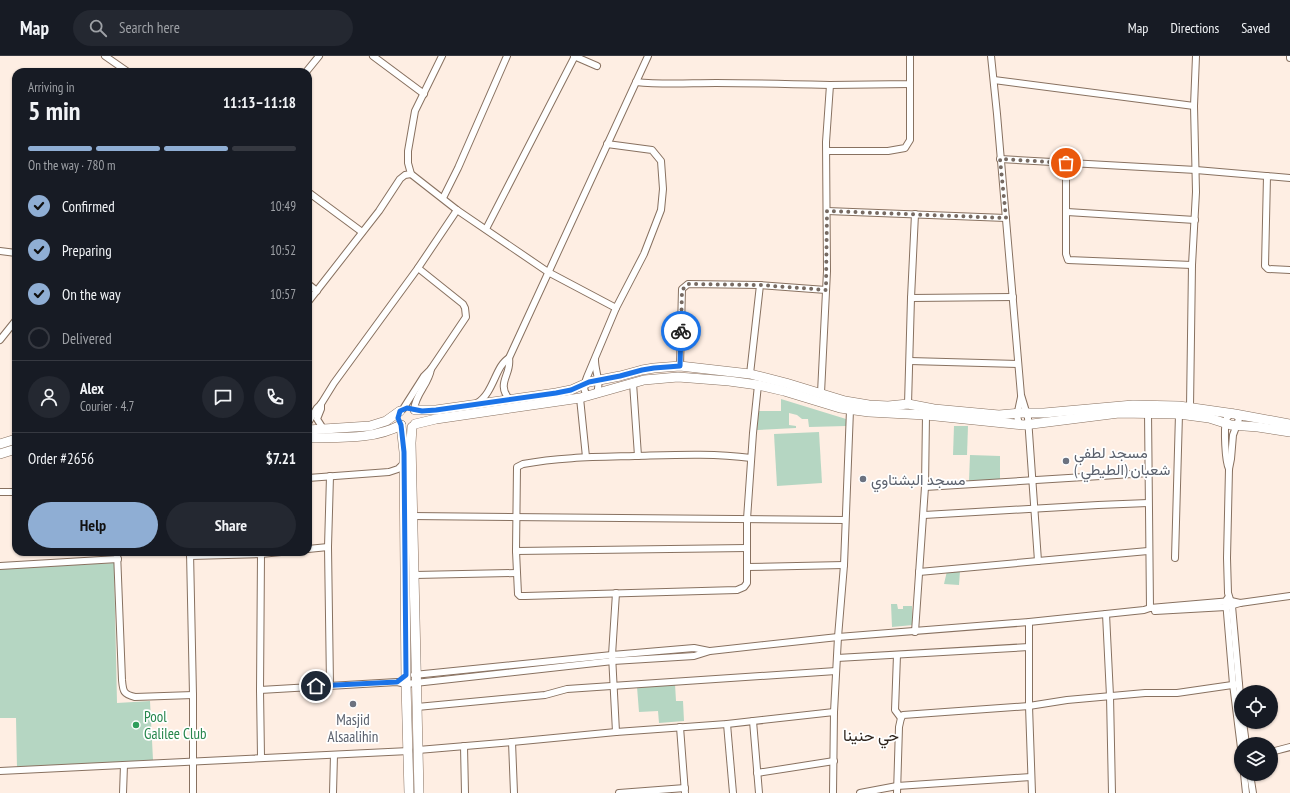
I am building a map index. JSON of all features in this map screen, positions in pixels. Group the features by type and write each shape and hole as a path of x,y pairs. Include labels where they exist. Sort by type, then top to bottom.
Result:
{"street":[{"path":"106,56 122,68"},
{"path":"309,68 319,56"},
{"path":"373,56 424,94"},
{"path":"442,56 415,111 408,151 410,174 457,210 548,272 616,308"},
{"path":"443,198 458,168 507,56"},
{"path":"486,230 574,56 597,66"},
{"path":"510,400 505,392 503,383 509,365 509,358 648,56"},
{"path":"827,151 888,151 905,148 910,140 910,56"},
{"path":"991,56 1021,395 1027,413 1024,424"},
{"path":"1190,407 1192,265 1196,170 1194,106 1196,56"},
{"path":"994,80 1194,106"},
{"path":"636,82 691,84 910,84"},
{"path":"821,393 826,290 827,151 830,85"},
{"path":"592,395 584,391 585,384 616,308 644,254 662,210 663,189 661,161 652,150 608,144"},
{"path":"1000,159 1196,170 1290,178"},
{"path":"1066,163 1066,254 1068,260 1192,265"},
{"path":"312,296 378,211 400,179 405,175 410,174"},
{"path":"1267,176 1265,266 1268,269 1290,270"},
{"path":"312,195 362,232"},
{"path":"312,416 418,268 457,210"},
{"path":"827,211 1006,218"},
{"path":"1067,212 1195,220"},
{"path":"908,404 915,214"},
{"path":"0,251 12,252"},
{"path":"408,463 401,425 398,418 401,410 464,321 466,312 460,301 418,268"},
{"path":"680,366 682,292 685,285 760,285 826,290"},
{"path":"750,374 760,285"},
{"path":"312,288 316,291"},
{"path":"911,298 1013,298"},
{"path":"0,340 12,325"},
{"path":"476,404 485,397 504,362 509,358"},
{"path":"592,395 599,387 595,358"},
{"path":"910,361 1018,364"},
{"path":"312,430 370,426 386,421 401,410 410,408 414,410 429,411 563,392 598,380 654,368 680,366 750,374 774,379 845,401 861,404 888,406 908,404 934,409 999,415 1044,413 1134,405 1190,407 1234,413 1290,424"},
{"path":"409,793 406,680 409,516 408,463 414,425 418,417 414,410 416,397 429,376 431,369"},
{"path":"312,438 369,436 386,432 401,425 404,427 444,418 580,398 655,378 678,377 758,385 850,410 868,412 926,415 1024,424 1105,414 1148,412 1199,416 1236,426 1258,427 1290,432"},
{"path":"632,383 638,456"},
{"path":"751,458 722,455 586,457 523,464 517,468 516,573 518,594 520,596 741,589 746,584 747,519 758,385"},
{"path":"1021,395 1017,413 1024,424 1033,481 1038,561"},
{"path":"580,398 586,457"},
{"path":"321,404 317,419 324,430"},
{"path":"908,404 902,408 908,414"},
{"path":"833,793 834,712 844,565 850,410"},
{"path":"1147,609 1149,473 1148,412"},
{"path":"1228,469 1226,462 1226,423 1228,417 1234,413"},
{"path":"1234,413 1239,419 1233,435 1231,459 1228,469 1228,593 1240,737"},
{"path":"1175,558 1179,414"},
{"path":"915,632 918,572 924,515 926,415"},
{"path":"0,444 12,441"},
{"path":"0,454 12,450"},
{"path":"312,478 389,472 408,463"},
{"path":"389,472 408,481"},
{"path":"925,487 1149,473"},
{"path":"330,476 328,547 330,685"},
{"path":"0,492 12,492"},
{"path":"924,515 1148,503"},
{"path":"409,516 845,520"},
{"path":"409,516 414,575 419,793"},
{"path":"312,549 328,547"},
{"path":"516,550 747,548"},
{"path":"918,572 1148,551"},
{"path":"190,556 194,793"},
{"path":"261,758 260,690 262,556"},
{"path":"0,566 118,559 122,680 125,693 135,696 193,696"},
{"path":"747,567 844,565"},
{"path":"414,575 516,573"},
{"path":"616,593 613,658 616,732"},
{"path":"260,690 397,682 416,678 613,658 694,656 710,651 838,638 1029,622 1147,609 1150,612 1240,603 1290,596"},
{"path":"1106,614 1110,696 1112,793"},
{"path":"1029,622 1029,706 1032,793"},
{"path":"837,658 897,656 1029,647"},
{"path":"897,656 895,710 900,718 898,727 897,790"},
{"path":"417,707 545,695 567,689 836,671"},
{"path":"900,718 908,714 1029,706 1067,700 1145,693 1177,693 1236,684"},
{"path":"418,750 616,732 727,724 834,712"},
{"path":"753,721 759,793"},
{"path":"727,724 733,793"},
{"path":"619,793 685,790 680,727"},
{"path":"512,742 514,793"},
{"path":"464,746 465,793"},
{"path":"1278,750 1290,747"},
{"path":"0,771 409,751"},
{"path":"333,793 334,754"},
{"path":"757,773 834,761"},
{"path":"123,793 124,765"},
{"path":"860,793 1032,777"},
{"path":"1245,781 1246,793"},
{"path":"1251,781 1253,793"}],"green space":[{"path":"781,399 846,419 846,426 809,427 808,419 802,419 797,415 789,413 789,425 796,426 796,428 757,430 758,411 781,411"},
{"path":"954,426 968,426 967,455 953,455"},
{"path":"819,432 822,483 777,486 774,434"},
{"path":"970,455 1000,456 1000,481 969,481"},
{"path":"114,563 117,703 150,701 153,760 17,768 16,718 0,718 0,569"},
{"path":"947,571 960,571 959,585 944,584"},
{"path":"891,604 897,604 898,609 903,609 903,606 912,606 913,625 892,627"},
{"path":"675,684 676,701 683,701 684,721 659,723 658,711 639,712 637,687"}],"way so far":[{"path":"681,331 682,290 685,285 688,284 760,285 826,290 827,211 1006,218 1000,159 1066,163"}],"place":[{"name":"مسجد لطفي شعبان (الطيطي )","path":"1066,461"},
{"name":"مسجد البشتاوي","path":"863,479"},
{"name":"Masjid Alsaalihin","path":"353,704"},
{"name":"Pool Galilee Club","path":"136,725"}],"district":[{"name":"حي حنينا","path":"871,735"}],"route":[{"path":"316,686 397,682 406,675 404,452 403,434 401,425 398,422 398,414 400,411 410,408 414,410 429,411 556,393 571,390 589,382 642,370 666,366 680,366 681,331"}]}
